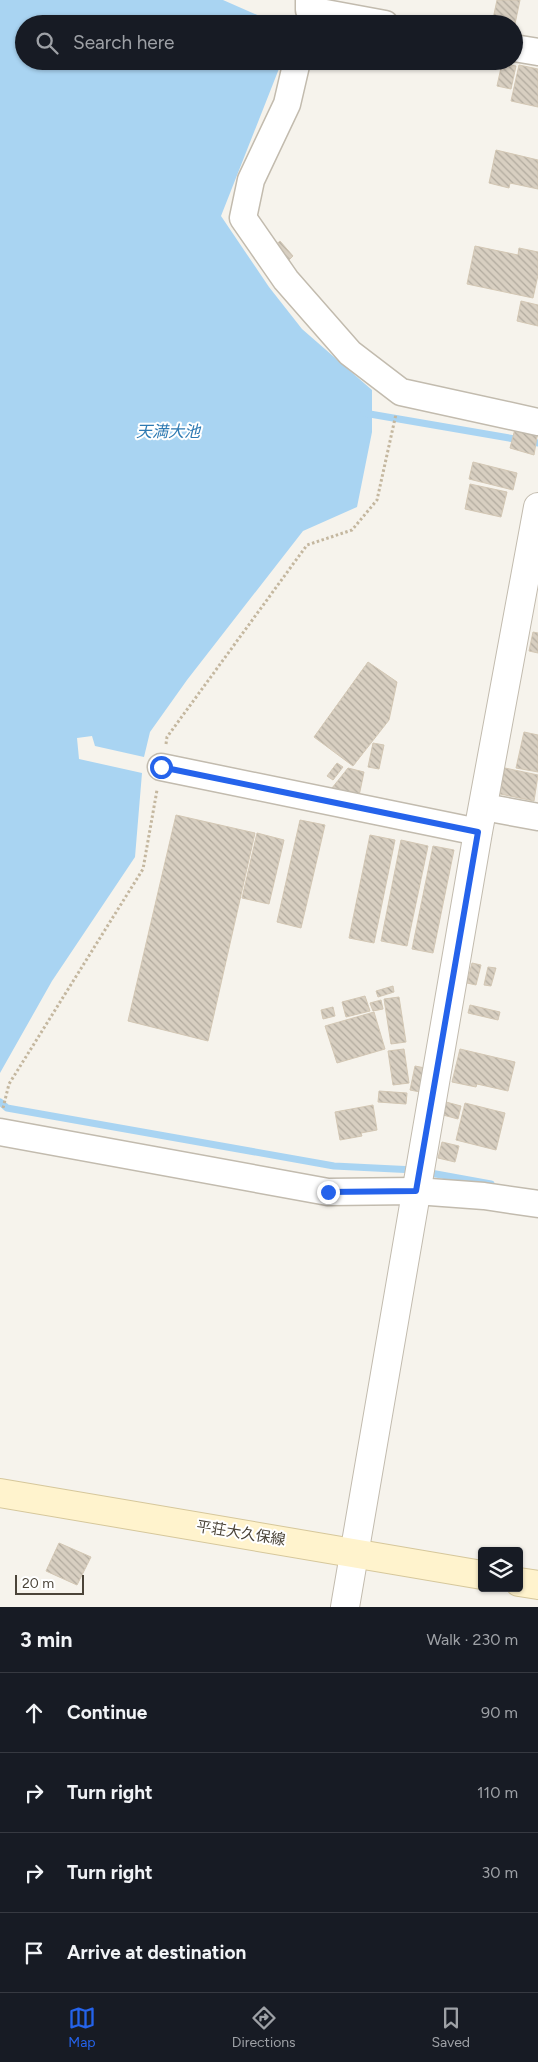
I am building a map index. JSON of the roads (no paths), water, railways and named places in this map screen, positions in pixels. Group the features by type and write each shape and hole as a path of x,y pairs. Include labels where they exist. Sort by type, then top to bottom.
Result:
{"main road":[{"name":"平荘大久保線","path":"0,1493 478,1574"},
{"path":"523,1583 538,1585"}],"street":[{"path":"308,11 332,15"},
{"path":"523,50 538,52"},
{"path":"295,70 288,104 251,180 243,218 286,280 350,353 401,392 538,422"},
{"path":"345,1607 481,820 538,507"},
{"path":"161,767 481,820 538,817"},
{"path":"0,1132 328,1192 416,1191 484,1196 538,1204"}],"water":[{"name":"天満大池","path":"0,0 223,0 257,15 15,15 15,70 278,70 221,216 269,287 302,329 372,390 372,432 357,507 303,531 187,680 150,732 144,757 95,746 92,736 77,738 79,759 142,773 135,857 52,981 0,1073"}],"waterway":[{"path":"364,413 538,443"},
{"path":"0,1102 7,1108 334,1166 415,1170"},
{"path":"425,1172 491,1184"}]}
